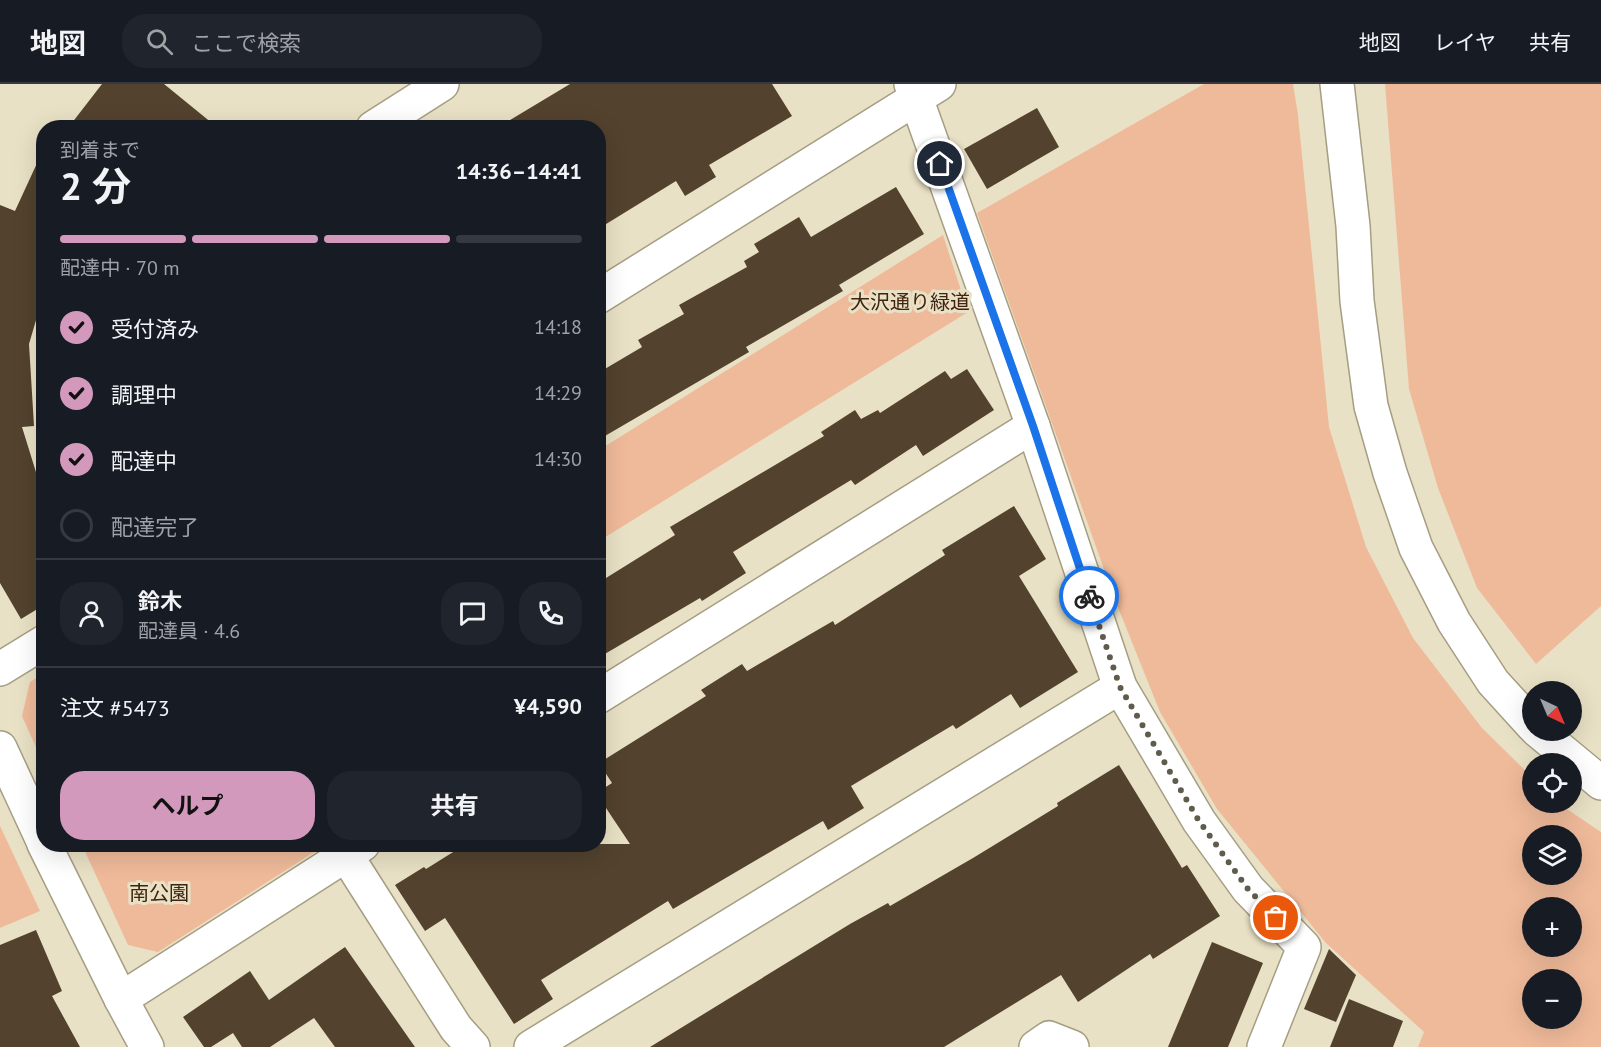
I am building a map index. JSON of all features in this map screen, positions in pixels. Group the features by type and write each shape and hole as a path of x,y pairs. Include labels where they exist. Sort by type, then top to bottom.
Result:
{"street":[{"path":"386,120 442,84"},
{"path":"1337,84 1353,226 1358,301 1371,406 1390,473 1416,548 1454,622 1493,682 1522,714"},
{"path":"606,292 922,89 1120,687 1206,831 1248,889 1304,947 1264,1047"},
{"path":"606,692 1033,426"},
{"path":"0,669 36,647"},
{"path":"531,1047 1120,687"},
{"path":"1551,741 1601,783"},
{"path":"0,748 36,827"},
{"path":"48,852 147,1047"},
{"path":"121,999 351,852"},
{"path":"355,852 456,1029 473,1047"},
{"path":"1036,1047 1049,1038 1072,1047"}],"green space":[{"path":"1204,84 1293,84 1329,427 1366,547 1413,638 1482,728 1522,767 1522,813 1573,813 1601,832 1601,1047 1418,1047 1424,1032 1326,943 1217,809 1160,712 1115,600 977,213"},
{"path":"1385,84 1601,84 1601,606 1536,664 1477,588 1438,488 1409,389"},
{"name":"大沢通り緑道","path":"943,235 968,312 606,537 606,446"},
{"path":"36,678 36,747 22,716 30,682"},
{"path":"0,826 40,911 0,928"},
{"name":"南公園","path":"85,852 314,852 158,952 128,945"}],"building":[{"path":"102,84 164,84 208,120 74,120"},
{"path":"570,84 772,84 792,116 709,165 716,177 685,196 676,181 606,224 606,120 510,120"},
{"path":"1037,108 1059,147 987,189 964,149"},
{"path":"36,165 36,320 29,344 34,426 22,427 36,472 36,610 21,619 0,583 0,205 15,211"},
{"path":"896,187 924,234 839,285 843,291 746,347 749,352 606,435 606,368 642,347 638,340 684,314 679,305 747,267 744,261 759,252 754,244 799,217 811,237"},
{"path":"967,369 994,410 923,456 916,445 855,485 851,480 733,552 746,573 702,601 700,598 606,653 606,578 675,535 670,527 824,436 821,432 855,410 861,419 878,410 880,413 945,371 951,379"},
{"path":"1014,506 1046,559 1019,576 1078,672 1020,708 1011,694 956,729 953,725 851,786 864,808 828,830 823,821 673,909 668,901 541,980 553,999 514,1024 445,918 425,931 395,885 453,852 606,852 606,844 630,844 606,808 606,787 612,783 606,774 606,759 706,696 701,690 742,664 747,671 833,621 835,625 945,555 942,550"},
{"path":"1119,765 1182,868 1187,865 1220,916 1153,959 1150,954 1078,1002 1061,975 944,1047 650,1047 850,924 888,903 890,906 973,858 1058,806 1057,803"},
{"path":"36,930 62,991 52,996 80,1047 0,1047 0,945"},
{"path":"1212,942 1263,963 1228,1047 1168,1047"},
{"path":"345,947 415,1047 335,1047 314,1018 270,1047 242,1047 233,1033 211,1047 204,1047 183,1017 250,971 269,1000"},
{"path":"1329,949 1356,975 1336,1022 1304,1009"},
{"path":"1349,999 1403,1021 1393,1047 1330,1047"}],"way so far":[{"path":"1089,596 1120,687 1199,821 1248,889 1276,918"}],"route":[{"path":"940,164 1033,426 1089,596"}]}
